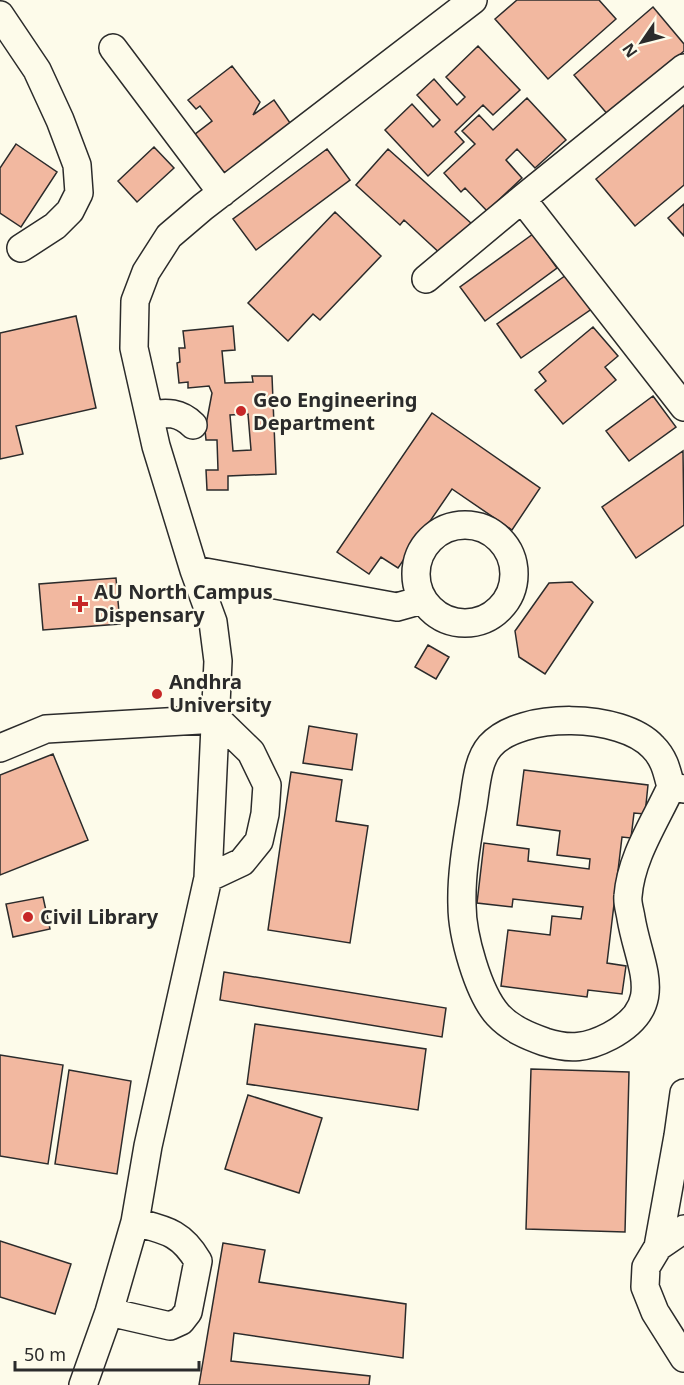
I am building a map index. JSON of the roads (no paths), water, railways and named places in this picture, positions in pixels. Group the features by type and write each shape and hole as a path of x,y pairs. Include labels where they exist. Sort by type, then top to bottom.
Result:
{"street":[{"path":"82,1385 109,1312 135,1222 148,1146 208,878 216,719 218,661 213,622 194,570 149,415 134,348 135,301 146,272 169,236 473,0"},
{"path":"0,15 37,70 77,165 79,193 70,212 55,226 21,248"},
{"path":"113,48 222,193"},
{"path":"426,279 684,68"},
{"path":"522,200 679,388"},
{"path":"149,415 162,413 184,416 193,425"},
{"path":"194,570 397,607 423,600"},
{"path":"0,748 46,729 216,719 251,752 267,785 265,813 259,841 242,862 208,878"},
{"path":"580,721 626,728 653,746 664,760 678,788 653,812 633,869 627,898 634,934 645,968 645,999 638,1013 622,1030 592,1046 560,1046 525,1035 498,1015 481,986 469,952 461,906 468,830 480,768 489,747 506,733 529,724 580,721"},
{"path":"684,1093 658,1247 646,1267 645,1287 655,1312 684,1358"},
{"path":"109,1312 170,1326 181,1321 188,1312 198,1261 191,1249 180,1237 166,1230 135,1222"},
{"path":"658,1247 684,1229"}],"place":[{"name":"Geo Engineering Department","path":"241,411"},
{"name":"AU North Campus Dispensary","path":"80,604"},
{"name":"Andhra University","path":"157,694"},
{"name":"Civil Library","path":"28,917"}]}
